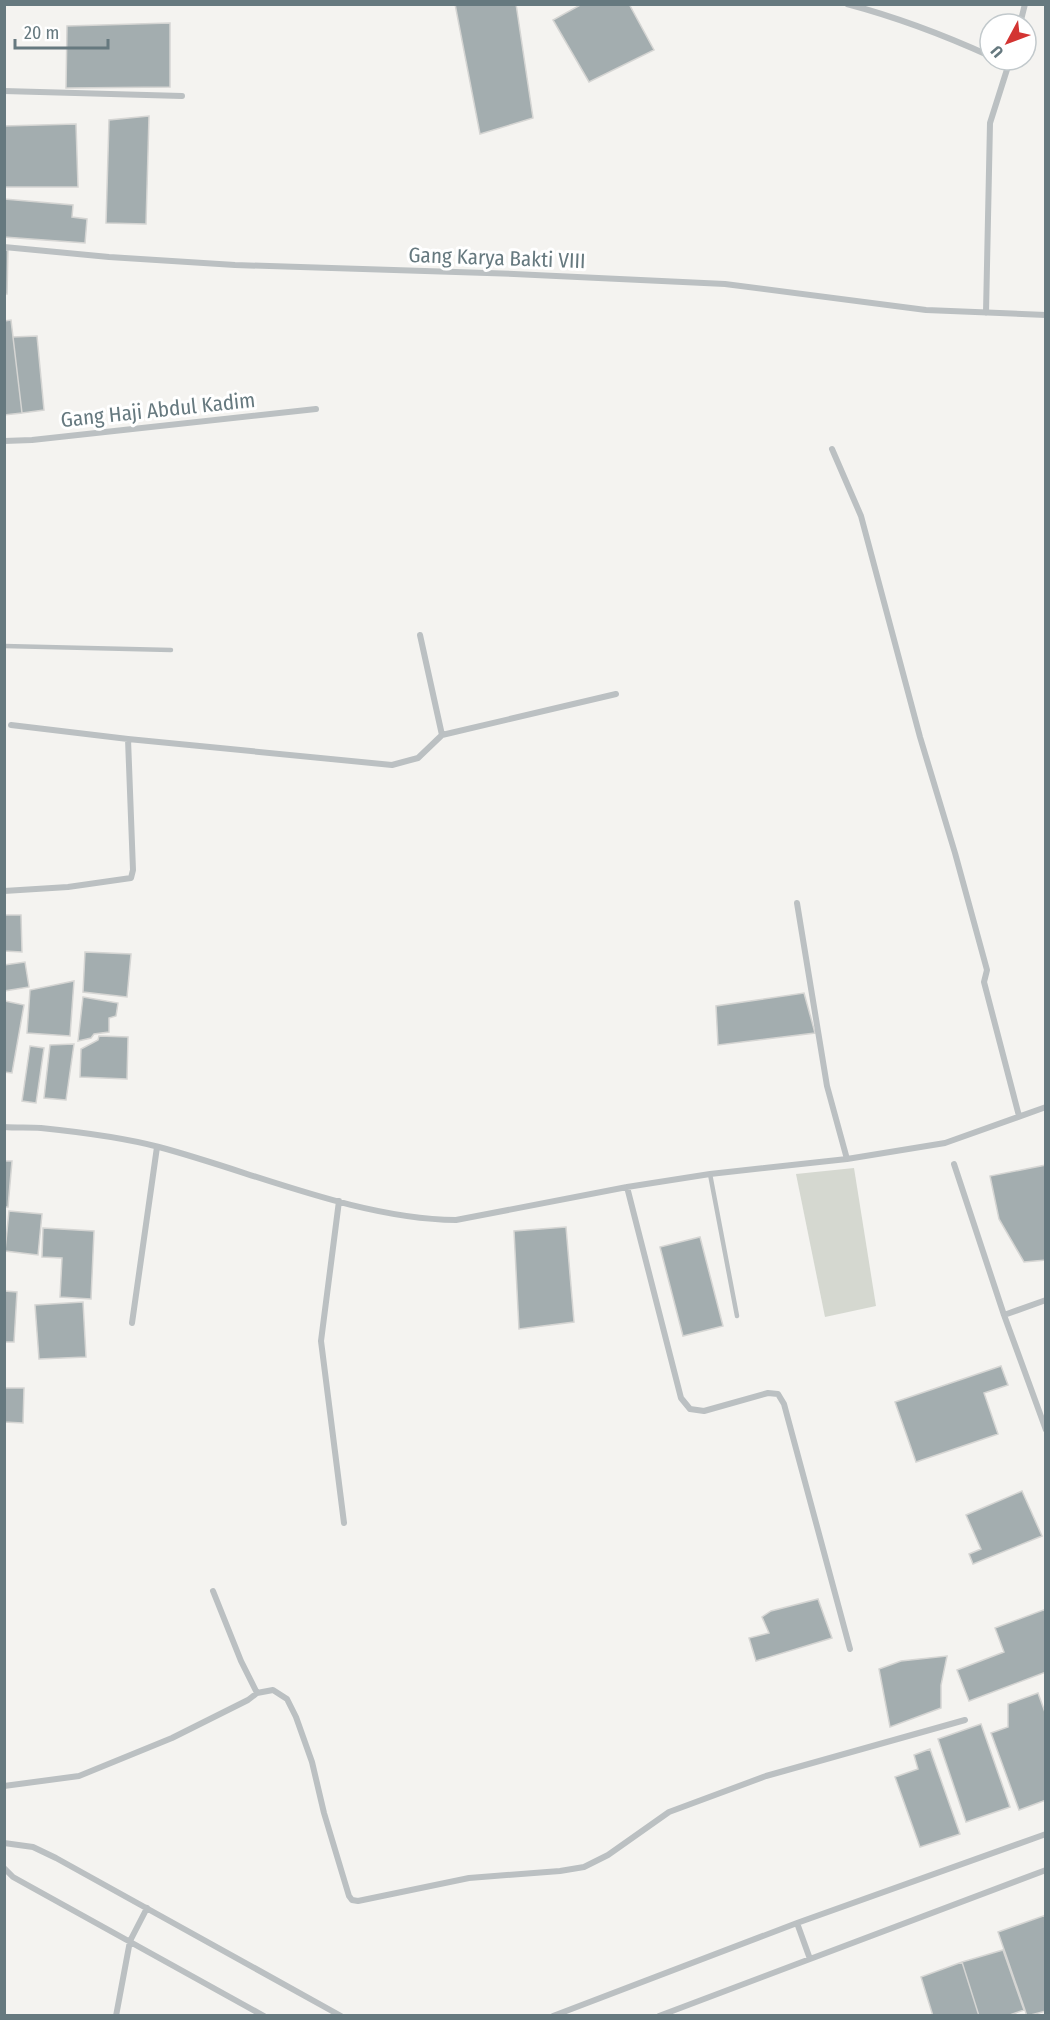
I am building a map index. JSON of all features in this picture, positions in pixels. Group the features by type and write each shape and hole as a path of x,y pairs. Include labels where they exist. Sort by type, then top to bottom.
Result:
{"street":[{"path":"847,4 921,27 978,50"},
{"path":"986,313 990,123 1006,72"},
{"path":"4,91 182,96"},
{"name":"Gang Karya Bakti VIII","path":"4,247 109,257 236,264 725,284 926,310 1046,315"},
{"name":"Gang Haji Abdul Kadim","path":"4,441 32,440 316,409"},
{"path":"832,450 861,516 920,737 987,970 984,982 1019,1116"},
{"path":"420,634 442,735"},
{"path":"11,725 392,765 418,758 442,735 616,694"},
{"path":"4,891 68,888 131,878 133,870 128,739"},
{"path":"796,903 827,1086 847,1159"},
{"path":"4,1127 40,1128 90,1134 157,1147 339,1201 428,1220 456,1220 627,1187 710,1174 847,1159 945,1143 1046,1107"},
{"path":"132,1323 157,1147"},
{"path":"954,1164 1004,1315 1046,1430"},
{"path":"627,1187 681,1398 690,1409 704,1411 768,1393 778,1394 784,1404 850,1649"},
{"path":"339,1201 321,1341 344,1523"},
{"path":"1004,1315 1046,1300"},
{"path":"213,1592 241,1661 257,1693"},
{"path":"4,1786 80,1776 172,1738 248,1700 257,1693 273,1690 287,1699 296,1717 312,1762 324,1813 352,1900 469,1878 584,1867 608,1855 669,1812 766,1776 965,1720"},
{"path":"553,2016 797,1923 1046,1834"},
{"path":"4,1843 33,1847 341,2016"},
{"path":"4,1868 13,1877 264,2016"},
{"path":"659,2016 1046,1870"},
{"path":"116,2016 130,1941 147,1908"},
{"path":"797,1923 810,1959"}],"lane":[{"path":"4,646 171,650"},
{"path":"710,1174 737,1316"}],"shaded area":[{"path":"854,1168 876,1306 825,1317 796,1174"}],"building":[{"path":"455,4 516,4 533,118 480,134"},
{"path":"582,4 629,4 654,50 589,82 553,20"},
{"path":"170,23 170,87 66,88 67,26"},
{"path":"149,116 146,224 106,223 109,120"},
{"path":"76,124 78,187 4,187 4,126"},
{"path":"4,199 73,205 72,217 87,219 85,243 4,237"},
{"path":"4,250 8,250 7,294 4,294"},
{"path":"11,320 22,413 4,415 4,321"},
{"path":"37,336 44,410 22,413 13,337"},
{"path":"4,915 21,915 22,952 4,951"},
{"path":"85,952 131,954 127,997 83,992"},
{"path":"25,962 29,987 4,991 4,965"},
{"path":"74,981 70,1036 27,1033 30,990"},
{"path":"804,993 815,1033 718,1045 716,1006"},
{"path":"83,997 118,1003 116,1016 109,1018 109,1032 94,1034 91,1038 78,1041"},
{"path":"5,1001 24,1005 12,1073 4,1072"},
{"path":"99,1036 128,1037 127,1079 80,1077 81,1049 98,1040"},
{"path":"74,1044 66,1100 44,1098 50,1045"},
{"path":"30,1046 44,1048 36,1103 22,1101"},
{"path":"4,1161 12,1161 8,1207 4,1207"},
{"path":"1046,1165 1046,1260 1024,1262 999,1219 990,1176"},
{"path":"9,1211 42,1214 38,1255 5,1251"},
{"path":"566,1227 574,1322 519,1329 514,1231"},
{"path":"43,1228 94,1231 91,1299 60,1297 62,1258 42,1257"},
{"path":"700,1237 723,1326 683,1336 660,1247"},
{"path":"4,1291 17,1292 14,1342 4,1342"},
{"path":"83,1302 86,1357 39,1359 35,1305"},
{"path":"1001,1366 1008,1385 984,1393 998,1434 916,1462 895,1402"},
{"path":"4,1388 24,1388 23,1423 4,1422"},
{"path":"1022,1491 1042,1536 973,1564 969,1554 981,1549 966,1515"},
{"path":"818,1599 832,1638 756,1661 749,1638 769,1633 762,1617 771,1611"},
{"path":"1046,1609 1046,1672 969,1701 957,1670 1004,1652 995,1628"},
{"path":"947,1656 941,1685 941,1708 890,1727 879,1669 901,1661"},
{"path":"1038,1693 1046,1715 1046,1800 1019,1810 991,1733 1008,1727 1008,1704"},
{"path":"981,1724 1010,1807 966,1822 938,1739"},
{"path":"930,1749 960,1834 920,1847 895,1777 918,1769 914,1755"},
{"path":"1046,1915 1046,2011 1027,2016 998,1932"},
{"path":"1003,1950 1024,2010 1007,2016 979,2016 962,1962"},
{"path":"962,1962 979,2016 933,2016 921,1977"}]}
